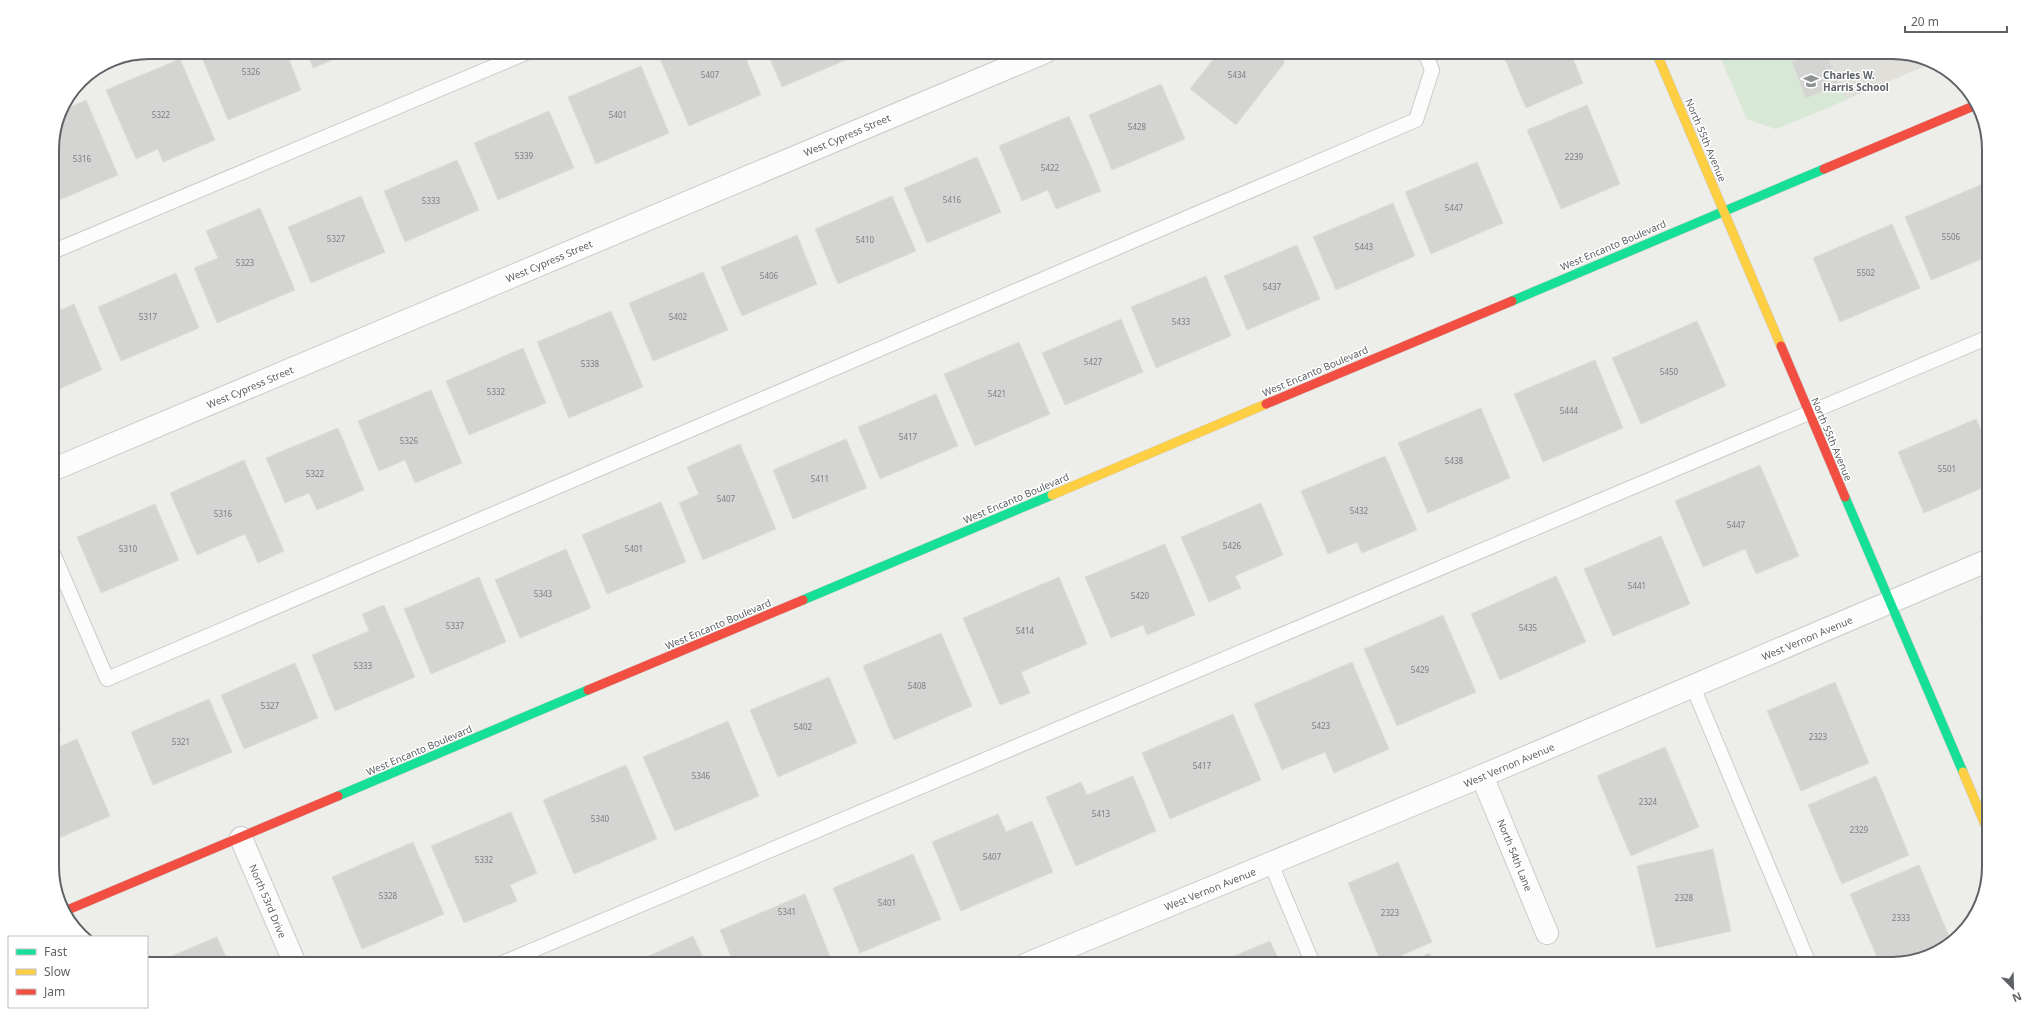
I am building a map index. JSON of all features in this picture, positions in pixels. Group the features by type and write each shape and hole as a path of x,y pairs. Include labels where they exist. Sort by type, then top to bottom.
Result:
{"street":[{"name":"West Cypress Street","path":"59,467 1028,59"},
{"name":"North 55th Avenue","path":"1659,59 1982,818"},
{"name":"West Encanto Boulevard","path":"69,909 1972,107"},
{"name":"West Vernon Avenue","path":"1044,957 1482,776 1982,563"},
{"name":"North 54th Lane","path":"1482,776 1547,933"},
{"name":"North 53rd Drive","path":"241,838 292,957"}],"lane":[{"path":"59,249 511,59"},
{"path":"59,566 107,679 1416,120 1432,70 1428,59"},
{"path":"517,957 1982,340"},
{"path":"1693,687 1806,957"},
{"path":"1271,864 1310,957"}],"shaded area":[{"name":"Charles W. Harris School","path":"1721,59 1892,59 1915,62 1926,66 1776,129 1747,119"}],"green space":[{"name":"Charles W. Harris School","path":"1721,59 1829,59 1846,100 1776,129 1747,119"}],"building":[{"path":"180,59 215,140 163,162 158,149 136,159 106,90"},
{"path":"203,59 289,59 301,90 228,120"},
{"path":"310,59 334,59 313,68"},
{"path":"660,59 746,59 761,95 689,126"},
{"path":"770,59 848,59 782,87"},
{"path":"1214,59 1281,59 1285,62 1236,125 1190,89"},
{"path":"1505,59 1573,59 1583,83 1526,108"},
{"path":"1800,59 1829,59 1839,85 1806,98 1792,62"},
{"path":"641,66 669,133 596,164 568,97"},
{"path":"1161,84 1185,139 1112,170 1089,115"},
{"path":"86,100 118,175 59,200 59,143 62,126 69,108"},
{"path":"1587,105 1620,184 1561,209 1527,130"},
{"path":"549,111 574,168 498,200 474,143"},
{"path":"1069,116 1101,191 1056,209 1048,190 1022,201 999,146"},
{"path":"977,157 1001,212 927,243 904,188"},
{"path":"457,160 479,210 405,242 384,191"},
{"path":"1477,162 1503,223 1431,254 1405,192"},
{"path":"1982,184 1982,259 1931,280 1905,217"},
{"path":"361,196 385,252 311,283 288,227"},
{"path":"892,196 916,251 838,284 815,229"},
{"path":"1393,203 1415,256 1336,290 1313,237"},
{"path":"260,208 295,290 217,323 194,268 218,258 206,231"},
{"path":"1892,224 1920,288 1840,322 1813,258"},
{"path":"797,235 817,284 742,316 721,267"},
{"path":"1297,245 1320,299 1247,330 1224,276"},
{"path":"703,272 728,330 653,361 629,303"},
{"path":"176,273 199,328 121,361 98,307"},
{"path":"1206,276 1231,336 1156,368 1131,307"},
{"path":"74,304 102,370 59,389 59,311"},
{"path":"611,311 643,387 569,418 537,342"},
{"path":"1121,319 1143,372 1065,405 1042,353"},
{"path":"1697,321 1726,386 1641,424 1612,358"},
{"path":"1019,342 1050,414 975,446 944,374"},
{"path":"523,348 546,403 469,435 446,381"},
{"path":"1595,360 1623,428 1543,462 1514,394"},
{"path":"431,390 462,463 415,483 405,460 379,471 358,421"},
{"path":"936,394 958,446 880,479 858,427"},
{"path":"1481,408 1510,478 1428,513 1398,443"},
{"path":"1976,419 1982,432 1982,488 1924,513 1898,452"},
{"path":"338,428 364,490 317,510 309,493 285,503 266,458"},
{"path":"846,439 867,488 793,519 773,470"},
{"path":"740,444 776,529 703,560 679,503 699,494 687,467"},
{"path":"1385,456 1417,530 1362,553 1357,542 1328,554 1301,491"},
{"path":"244,460 284,551 258,563 245,534 197,555 170,493"},
{"path":"1760,465 1799,556 1756,574 1745,549 1703,567 1675,501"},
{"path":"661,502 686,562 607,594 582,535"},
{"path":"1261,503 1283,555 1235,576 1241,588 1209,602 1181,537"},
{"path":"155,504 179,560 101,593 77,537"},
{"path":"1661,536 1690,604 1613,636 1584,569"},
{"path":"1165,544 1195,615 1147,635 1143,625 1111,638 1085,577"},
{"path":"566,549 591,608 520,638 495,580"},
{"path":"1556,576 1586,642 1500,680 1471,614"},
{"path":"479,577 506,642 431,674 404,609"},
{"path":"1059,577 1087,644 1021,672 1030,693 1000,705 963,618"},
{"path":"384,605 415,677 335,711 312,655 369,631 362,614"},
{"path":"1443,615 1476,692 1397,726 1364,649"},
{"path":"941,633 972,706 894,740 863,666"},
{"path":"1352,662 1389,749 1334,773 1325,752 1282,770 1254,704"},
{"path":"295,663 318,718 244,749 221,695"},
{"path":"829,677 857,743 778,777 750,710"},
{"path":"1835,682 1869,763 1801,791 1767,711"},
{"path":"209,699 232,752 153,785 131,732"},
{"path":"1233,714 1261,780 1170,819 1142,753"},
{"path":"728,721 759,796 675,831 643,757"},
{"path":"77,739 110,816 59,838 59,747"},
{"path":"1665,747 1699,827 1631,856 1597,776"},
{"path":"626,765 657,839 574,874 543,800"},
{"path":"1133,776 1156,831 1076,866 1046,797 1081,782 1087,795"},
{"path":"1876,776 1909,855 1842,884 1808,805"},
{"path":"511,812 537,873 510,885 517,901 464,923 431,846"},
{"path":"998,814 1006,832 1032,821 1053,872 961,911 932,842"},
{"path":"413,842 444,914 362,949 332,877"},
{"path":"1713,849 1731,931 1656,948 1637,866"},
{"path":"913,854 941,919 860,953 833,888"},
{"path":"1398,862 1432,942 1398,957 1379,957 1348,883"},
{"path":"1919,865 1949,936 1937,945 1915,954 1877,957 1850,894"},
{"path":"805,894 830,957 731,957 720,930"},
{"path":"693,936 703,957 646,957"},
{"path":"217,937 226,957 170,957"},
{"path":"1270,941 1278,957 1232,957"},
{"path":"1429,953 1431,957 1422,957"}],"traffic: fast":[{"path":"1512,301 1824,169"},
{"path":"803,600 1052,495"},
{"path":"1845,497 1963,772"},
{"path":"338,796 588,690"}],"traffic: slow":[{"path":"1659,59 1781,346"},
{"path":"1052,495 1266,404"},
{"path":"1963,772 1982,817"}],"traffic: jam":[{"path":"1824,169 1972,107"},
{"path":"1266,404 1512,301"},
{"path":"1781,346 1845,497"},
{"path":"588,690 803,600"},
{"path":"69,909 338,796"}],"place":[{"name":"Charles W. Harris School","path":"1811,81"}]}
